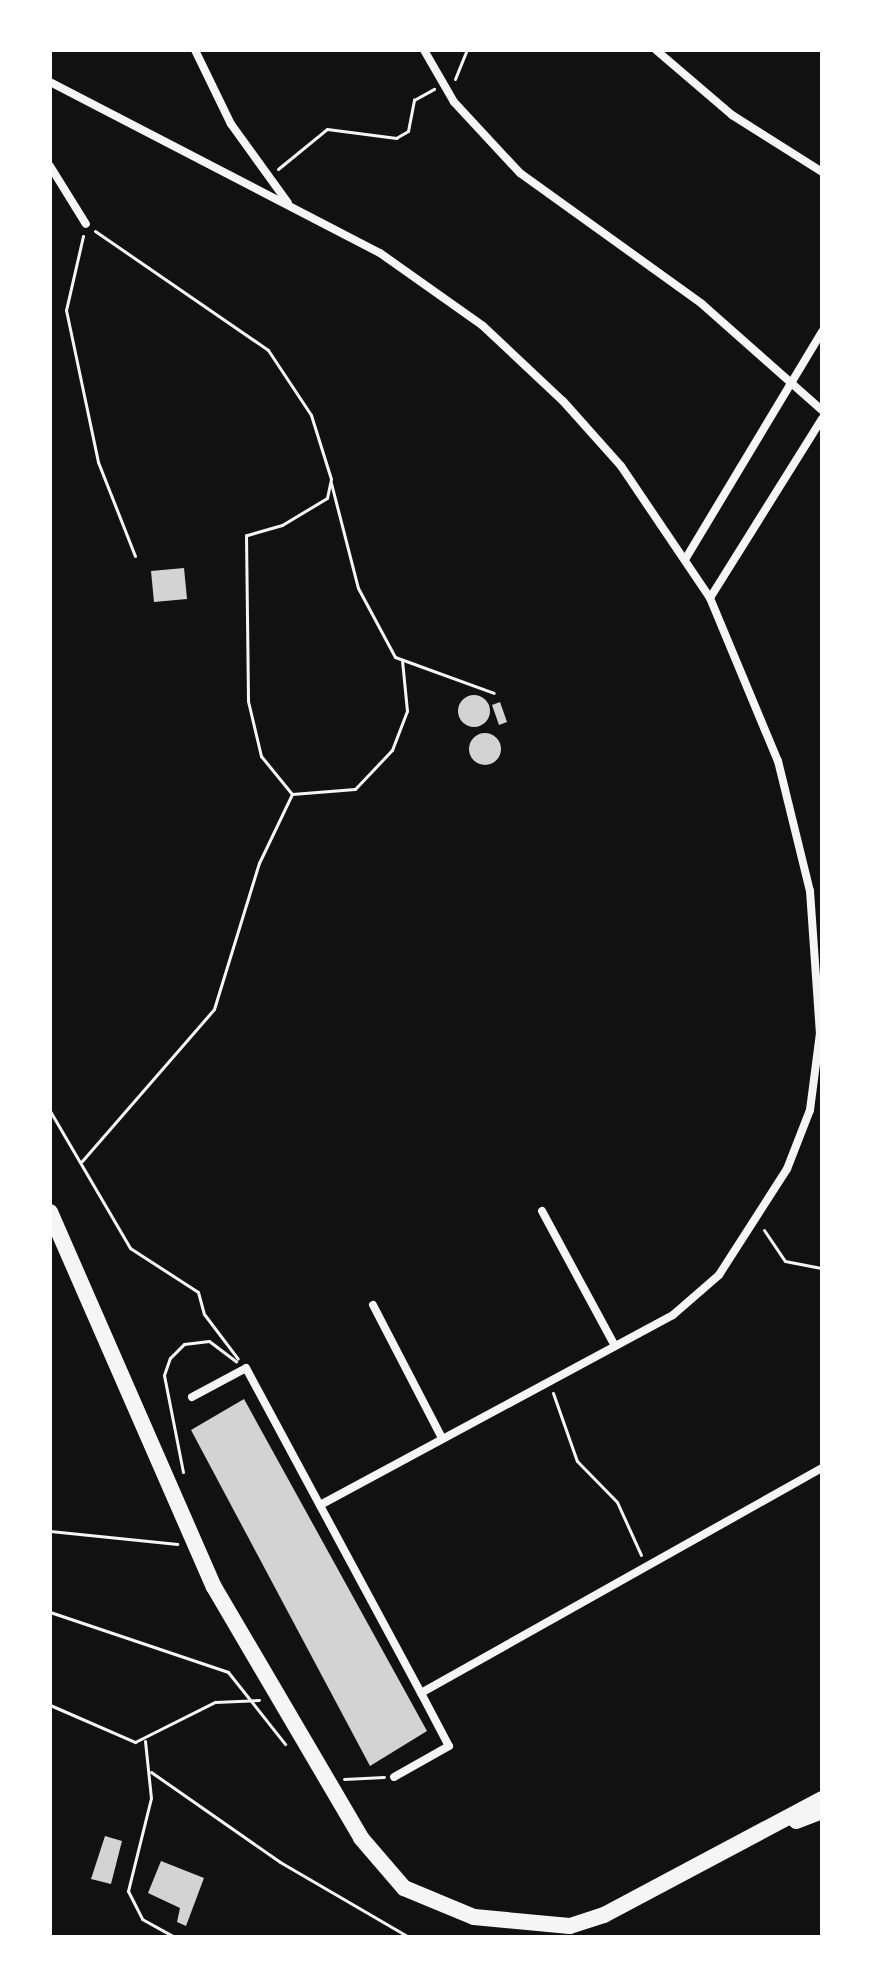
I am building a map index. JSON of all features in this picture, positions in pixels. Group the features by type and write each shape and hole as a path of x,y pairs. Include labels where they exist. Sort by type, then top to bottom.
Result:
{"main road":[{"path":"50,1212 191,1540 367,1848 418,1897 505,1924 570,1926 615,1910 822,1799"},
{"path":"760,1830 822,1811"}],"street":[{"path":"195,50 214,94 291,206"},
{"path":"424,50 444,85 520,173 702,304 822,410"},
{"path":"656,50 732,115 822,172"},
{"path":"50,82 291,206 410,272 524,362 621,466 686,558 710,598 778,761 810,891 819,965 810,1110 758,1220 719,1275 673,1315 320,1505"},
{"path":"50,166 86,224"},
{"path":"686,558 822,332"},
{"path":"710,598 822,419"},
{"path":"542,1211 615,1346"},
{"path":"373,1305 442,1438"},
{"path":"192,1397 246,1368 421,1693 449,1746 394,1777"},
{"path":"421,1693 822,1468"}],"path":[{"path":"269,177 327,129 396,138 408,131 414,100 459,77 467,50"},
{"path":"135,556 98,462 66,310 86,224 268,350 311,415 331,479 358,588 402,660 407,711 392,750 355,789 292,794"},
{"path":"292,794 261,756 248,701 246,535 282,525 327,498 331,479"},
{"path":"402,660 494,693"},
{"path":"82,1161 214,1009 259,863 292,794"},
{"path":"50,1111 137,1257 198,1292"},
{"path":"758,1220 785,1261 822,1268"},
{"path":"547,1382 577,1461 617,1502 647,1565"},
{"path":"50,1531 168,1547 191,1540"},
{"path":"50,1612 228,1672 248,1697 215,1702 145,1741 124,1740 50,1705"},
{"path":"145,1741 151,1772 128,1891 142,1919 175,1937"},
{"path":"151,1772 280,1862 409,1937"}],"building":[{"path":"184,568 187,599 154,602 151,571"},
{"path":"474,695 485,700 490,711 485,722 474,727 463,722 458,711 463,700"},
{"path":"500,702 507,722 499,725 492,705"},
{"path":"485,733 496,738 501,749 496,760 485,765 474,760 469,749 474,738"},
{"path":"244,1399 427,1731 370,1766 191,1430"},
{"path":"105,1836 122,1841 111,1884 91,1879"},
{"path":"161,1861 204,1878 186,1926 177,1922 180,1908 148,1893"}]}
